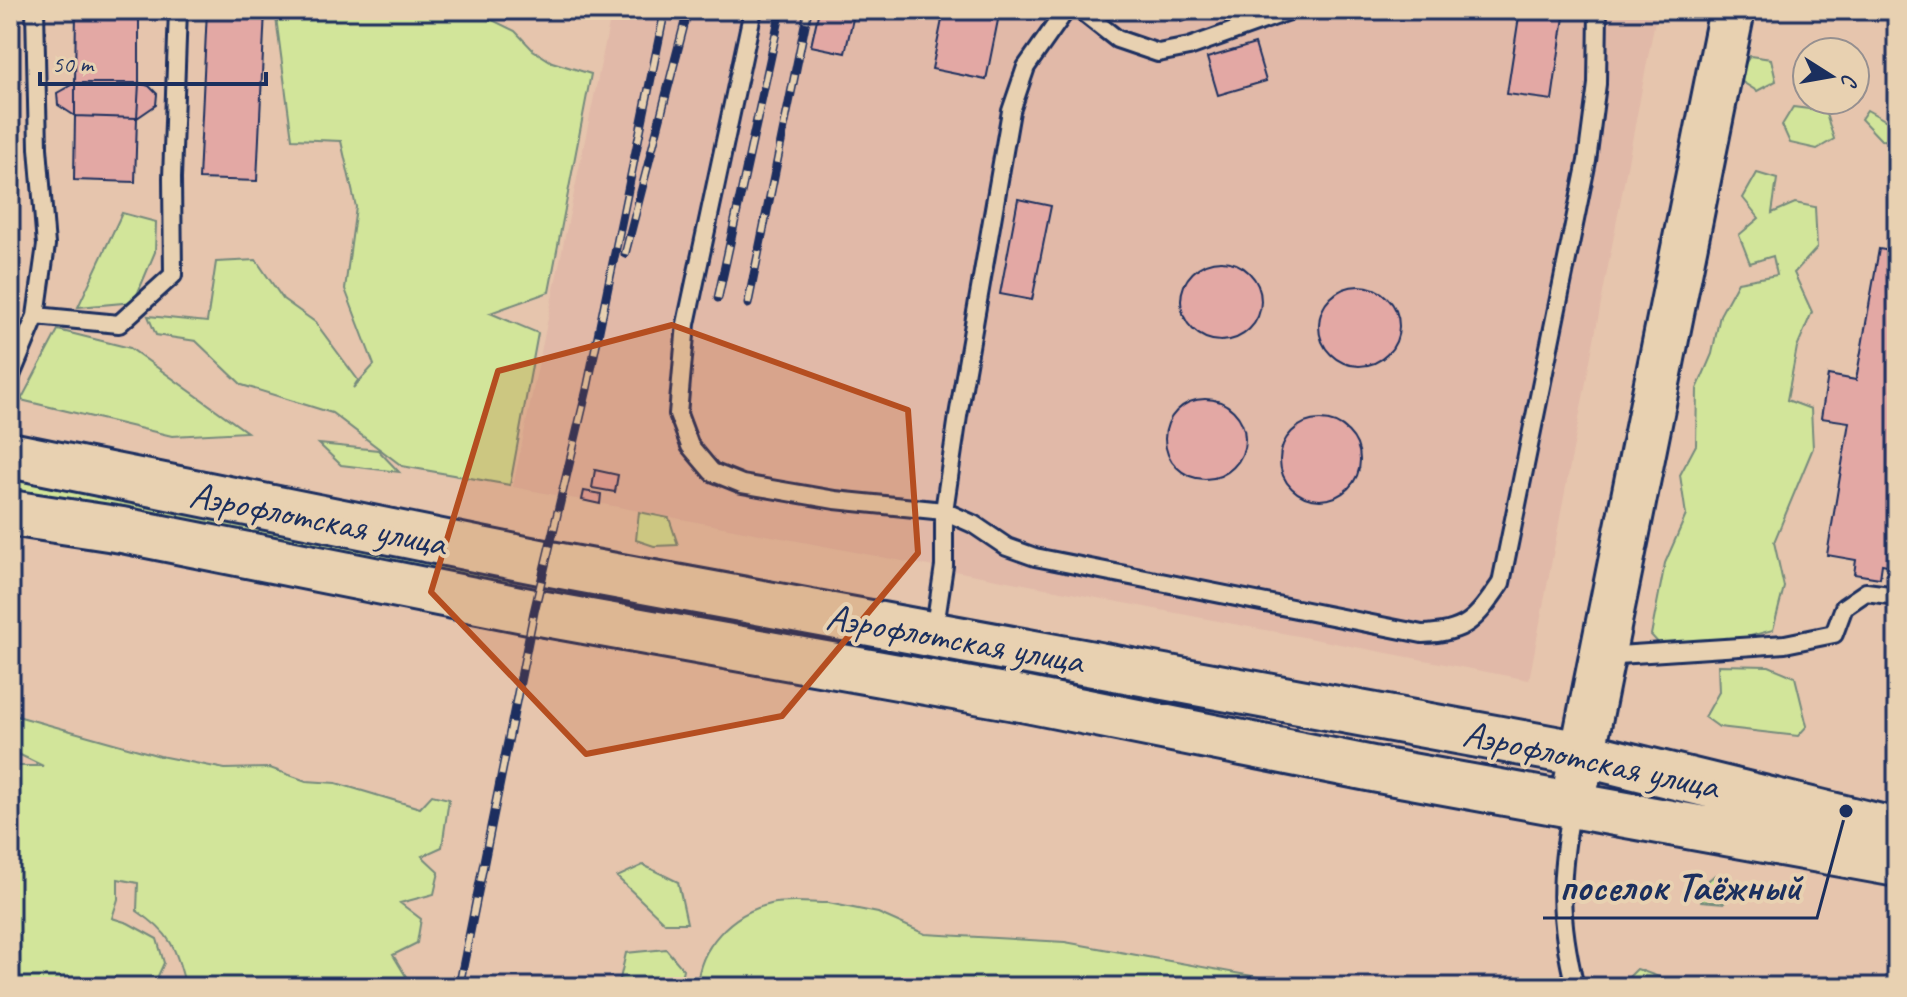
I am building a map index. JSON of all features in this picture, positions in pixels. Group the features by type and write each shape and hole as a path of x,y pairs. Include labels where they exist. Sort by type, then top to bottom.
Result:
{"main road":[{"path":"1573,803 1732,10"},
{"name":"Аэрофлотская улица","path":"10,455 545,563 1582,754 1897,831"},
{"name":"Аэрофлотская улица","path":"10,513 122,530 534,612 1027,700 1378,770 1897,864"}],"lane":[{"path":"10,378 36,316 46,245 38,148 35,10"},
{"path":"36,316 119,324 173,275 172,178 178,10"},
{"path":"753,10 686,324 679,374 678,414 690,446 712,472 742,484 835,500 944,511 973,524 1007,547 1035,557 1422,634 1453,633 1481,612 1501,583 1587,161 1597,84 1598,10"},
{"path":"934,633 944,566 944,511 1011,111 1026,67 1066,10"},
{"path":"1080,10 1117,39 1158,53 1189,47 1292,10"},
{"path":"1601,656 1785,644 1834,634 1844,607 1866,592 1897,596"},
{"path":"1573,803 1560,870 1562,933 1575,987"}],"highlighted area":[{"path":"672,325 908,410 918,553 782,716 586,754 431,592 498,371"}],"shaded area":[{"path":"612,10 1657,10 1529,680 513,487"}],"green space":[{"path":"275,10 472,10 515,31 533,50 552,62 591,74 549,292 490,313 538,333 510,485 402,466 332,413 242,385 196,341 156,335 148,316 207,322 216,262 256,260 283,299 315,322 358,380 353,388 374,365 345,289 356,207 341,141 292,139"},
{"path":"1750,56 1771,59 1776,81 1757,91 1736,78"},
{"path":"1791,110 1791,116 1827,116 1834,139 1817,149 1790,143 1782,125"},
{"path":"1871,112 1885,120 1897,121 1897,141 1881,140 1861,119 1871,116"},
{"path":"1757,173 1777,179 1772,213 1795,203 1815,207 1817,248 1794,273 1812,312 1797,347 1787,400 1811,409 1813,448 1774,542 1784,587 1773,630 1735,640 1662,647 1651,635 1665,563 1686,515 1680,475 1696,445 1697,389 1712,354 1720,315 1738,282 1777,275 1773,256 1750,263 1739,235 1759,218 1743,198"},
{"path":"122,213 156,222 155,252 134,302 78,307"},
{"path":"58,330 130,348 247,432 172,436 21,400"},
{"path":"319,444 378,450 399,472 341,465"},
{"path":"10,479 512,577 510,588 10,493"},
{"path":"639,512 669,518 678,545 654,546 636,540"},
{"path":"1718,665 1769,666 1795,677 1807,726 1798,736 1719,727 1705,717 1719,692"},
{"path":"10,714 160,756 225,769 270,768 306,781 336,783 420,808 432,795 449,799 442,847 422,856 439,872 434,894 400,903 421,919 417,943 393,955 407,978 403,987 346,987 327,981 312,987 186,987 179,961 165,935 137,911 138,883 118,879 118,899 112,918 157,939 164,963 153,987 10,987 10,766 43,766 10,750"},
{"path":"643,865 678,882 687,923 665,923 617,877"},
{"path":"1715,875 1735,887 1724,903 1701,901 1697,890"},
{"path":"778,903 828,903 878,913 925,934 1065,942 1312,987 697,987 699,972 711,946 743,915"},
{"path":"666,949 683,969 679,987 627,987 620,979 626,953"},
{"path":"1637,969 1673,982 1675,987 1619,987"}],"building":[{"path":"76,10 139,10 139,83 75,83"},
{"path":"207,10 265,10 257,181 199,179"},
{"path":"819,10 855,10 845,53 811,46"},
{"path":"944,10 1000,10 986,80 932,69"},
{"path":"1177,10 1221,10 1181,22"},
{"path":"1520,10 1565,10 1552,100 1507,94"},
{"path":"1255,44 1266,81 1218,95 1207,58"},
{"path":"75,83 139,83 137,118 75,116"},
{"path":"75,83 75,116 58,105 57,93"},
{"path":"139,83 149,86 157,94 156,105 137,118"},
{"path":"75,116 137,118 135,182 74,180"},
{"path":"1018,199 1051,206 1032,300 1000,294"},
{"path":"1879,249 1897,252 1897,567 1882,564 1880,578 1854,574 1856,560 1827,555 1849,422 1821,418 1828,375 1856,380"},
{"path":"1221,261 1236,264 1249,273 1258,286 1261,301 1258,316 1249,329 1236,338 1221,341 1206,338 1193,329 1184,316 1181,301 1184,286 1193,273 1206,264"},
{"path":"1359,286 1374,289 1387,298 1396,311 1399,326 1396,341 1387,354 1374,363 1359,366 1344,363 1331,354 1322,341 1319,326 1322,311 1331,298 1344,289"},
{"path":"1205,399 1220,402 1233,411 1242,424 1245,439 1242,454 1233,467 1220,476 1205,479 1190,476 1177,467 1168,454 1165,439 1168,424 1177,411 1190,402"},
{"path":"1320,420 1335,423 1348,432 1357,445 1360,460 1357,475 1348,488 1335,497 1320,500 1305,497 1292,488 1283,475 1280,460 1283,445 1292,432 1305,423"},
{"path":"595,470 618,475 615,492 592,488"},
{"path":"584,491 601,494 600,504 582,500"}],"railway":[{"path":"459,987 534,612 587,389 665,10"},
{"path":"625,254 688,10"},
{"path":"718,298 781,10"},
{"path":"748,304 808,10"}],"place":[{"name":"поселок Таёжный","path":"1846,811"}]}
